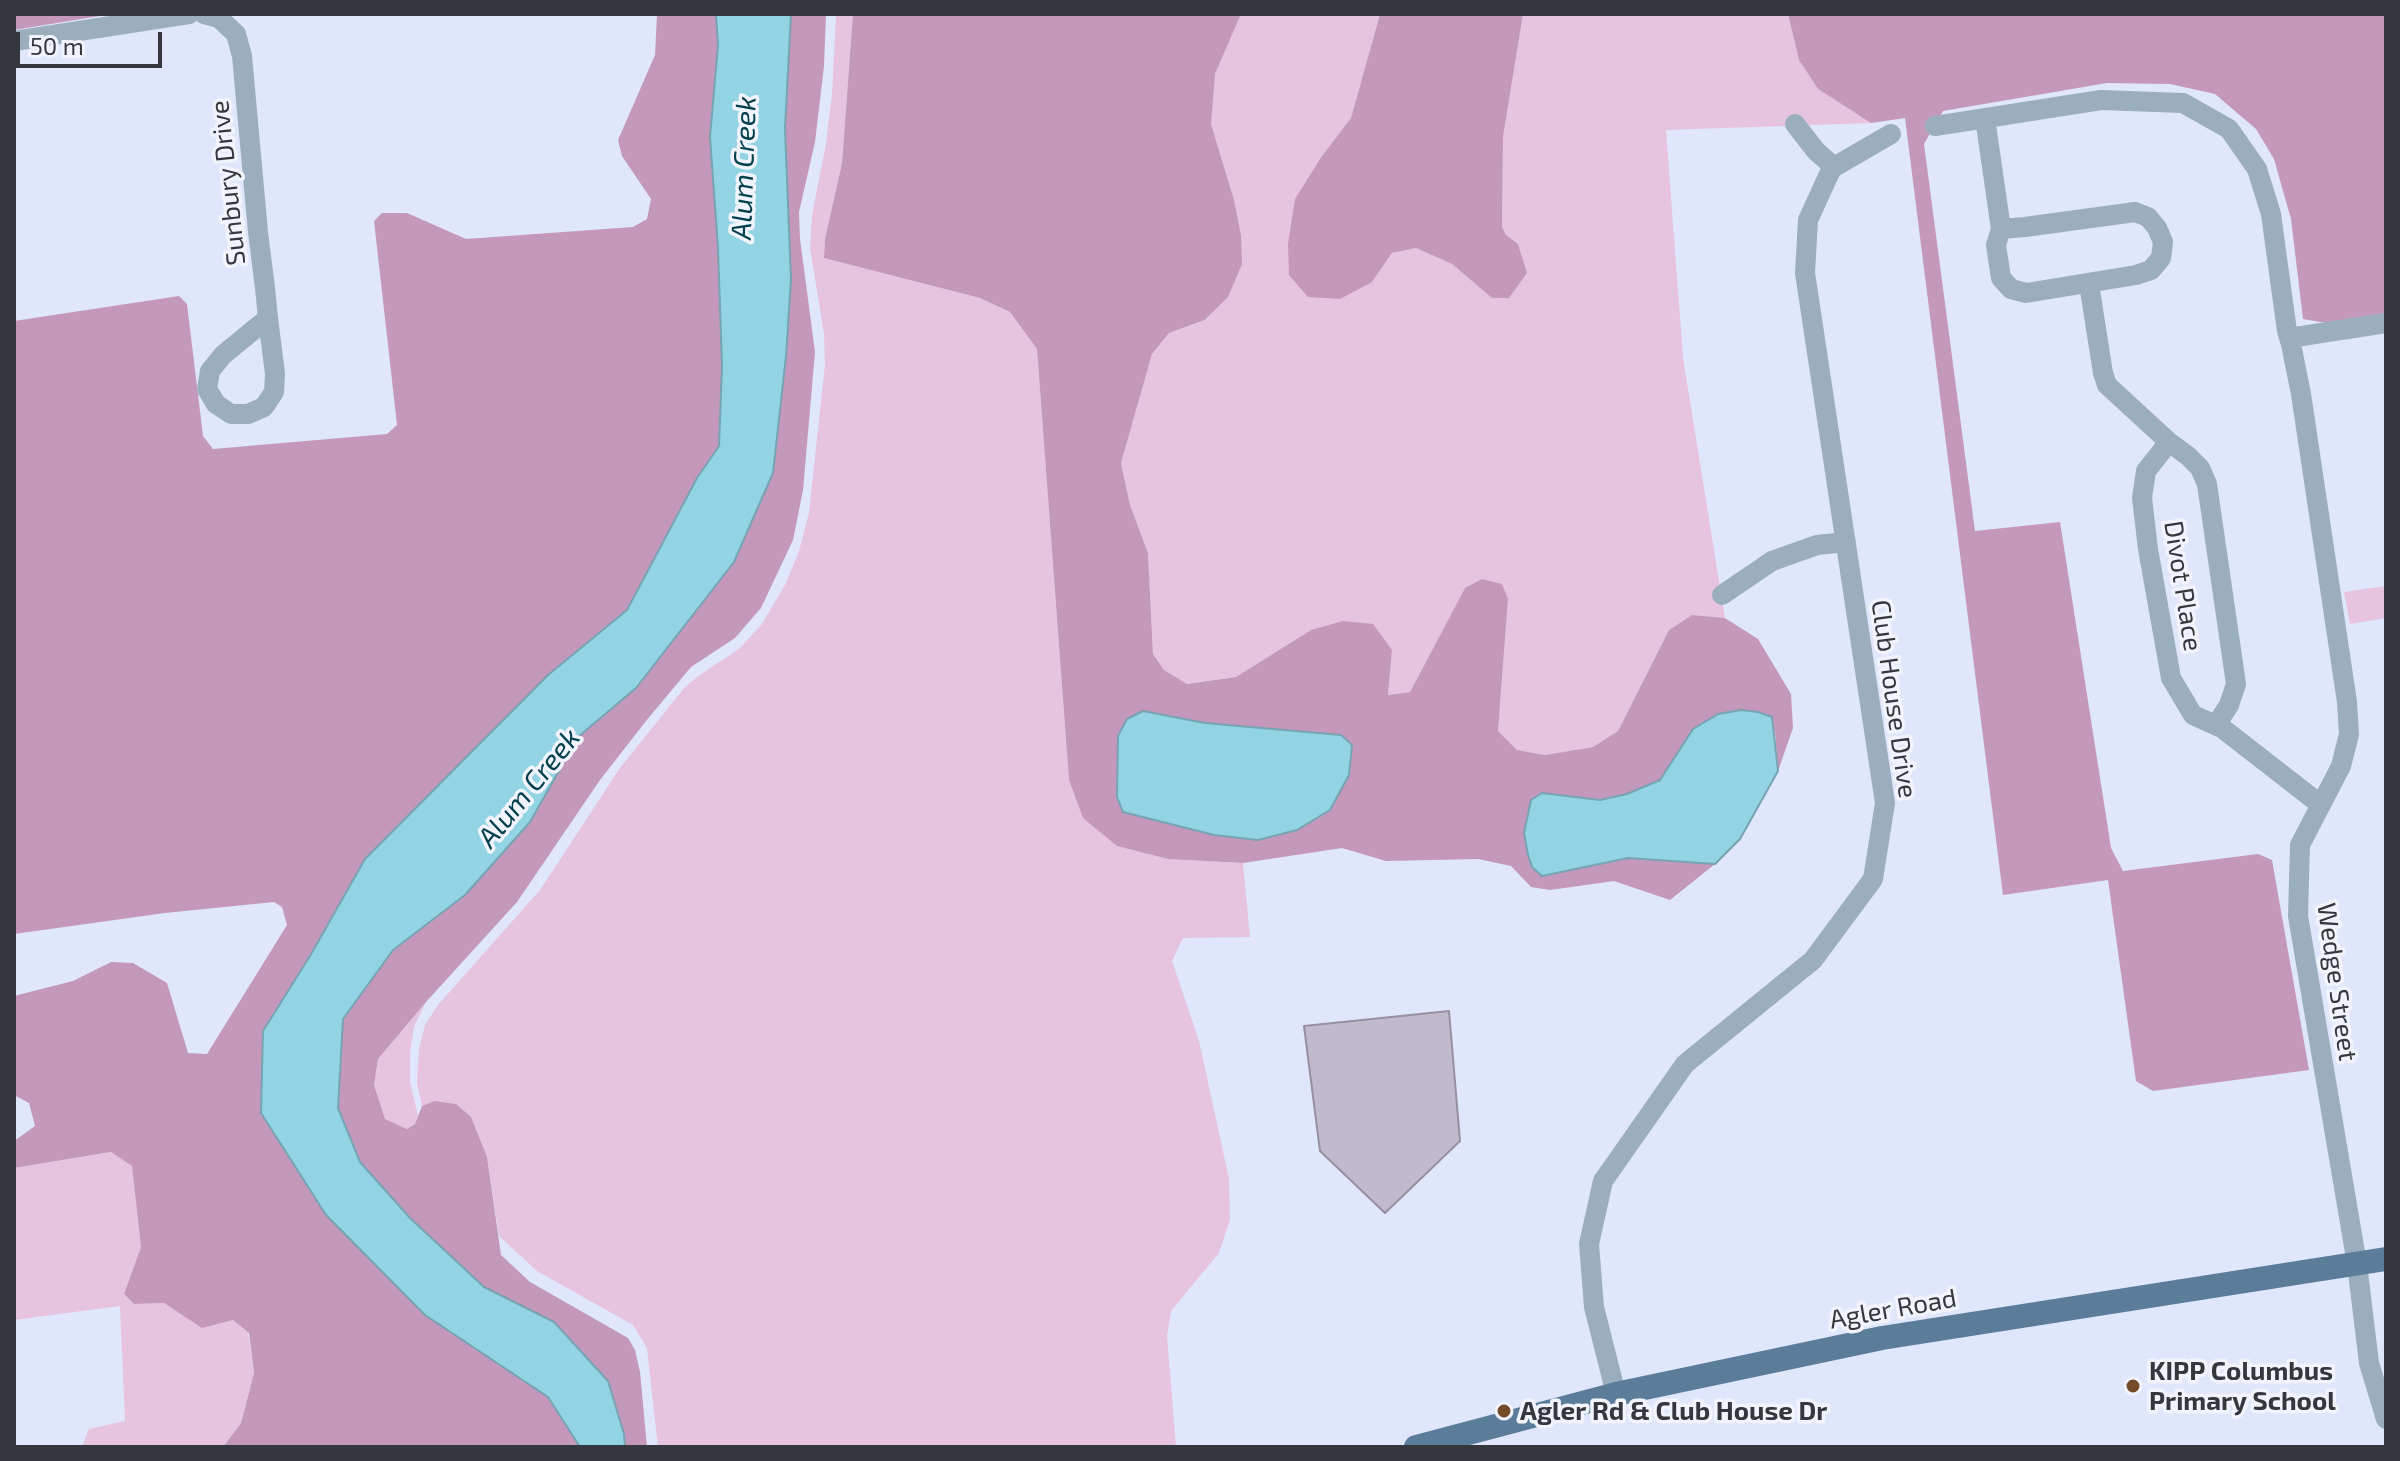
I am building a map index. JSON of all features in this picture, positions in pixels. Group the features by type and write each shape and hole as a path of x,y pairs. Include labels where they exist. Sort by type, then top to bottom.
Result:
{"main road":[{"name":"Agler Road","path":"1416,1447 1616,1394 1882,1338 2386,1259"}],"street":[{"path":"14,41 189,14"},
{"name":"Sunbury Drive","path":"204,14 219,18 236,34 242,56 275,374 274,392 264,407 248,414 231,414 216,404 207,389 210,371 223,355 268,318"},
{"name":"Wedge Street","path":"1935,126 2101,100 2183,103 2229,129 2257,169 2271,214 2280,289 2301,394 2347,702 2349,734 2341,766 2300,845 2298,916 2357,1264 2369,1363 2386,1419"},
{"path":"1985,118 2001,229 1996,245 2001,278 2011,289 2026,293 2136,275 2151,270 2161,258 2163,242 2157,228 2148,217 2135,212 2001,229"},
{"path":"1795,124 1816,151 1834,167 1891,134"},
{"name":"Club House Drive","path":"1616,1394 1594,1307 1589,1244 1603,1181 1685,1064 1813,960 1873,879 1885,803 1805,273 1808,220 1834,167"},
{"name":"Divot Place","path":"2089,284 2107,385 2200,468 2207,484 2236,684 2229,705 2216,725"},
{"path":"2289,338 2386,323"},
{"name":"Divot Place","path":"2169,442 2146,471 2142,498 2171,678 2193,715 2216,725 2321,805"},
{"path":"1722,595 1772,561 1817,545 1846,542"}],"shaded area":[{"path":"14,14 112,14 14,30"},
{"path":"657,14 716,14 718,44 710,137 722,366 719,446 697,478 627,610 548,675 366,859 263,1031 425,1315 548,1397 580,1447 223,1447 241,1423 254,1373 249,1333 233,1320 202,1328 164,1303 134,1304 124,1294 141,1247 132,1166 111,1152 14,1168 14,1141 35,1126 29,1103 14,1095 14,996 73,981 111,962 133,963 167,983 188,1053 207,1054 287,925 282,907 274,902 14,934 14,321 179,296 187,304 203,436 213,449 387,434 397,425 374,221 382,213 407,213 466,239 633,227 647,219 651,199 622,156 618,140 655,55"},
{"path":"791,14 826,14 824,66 815,142 799,212 815,352 803,490 793,540 761,608 735,638 691,667 646,721 600,780 517,902 378,1059 374,1085 385,1119 407,1129 415,1124 422,1106 434,1101 456,1104 471,1117 487,1157 501,1255 530,1282 628,1338 635,1350 640,1372 647,1447 625,1447 624,1434 554,1322 484,1287 410,1218 360,1162 338,1108 343,1018 393,950 465,895 530,822 578,737 636,688 773,473 791,279 785,127"},
{"path":"836,14 853,14 842,163 825,239 824,258 980,298 1010,312 1037,349 1069,780 1083,817 1118,846 1168,859 1243,863 1250,937 1183,938 1172,961 1199,1041 1229,1179 1230,1220 1219,1253 1171,1311 1167,1336 1176,1447 658,1447 647,1348 633,1325 537,1271 499,1236 487,1157 434,1101 422,1106 417,1083 419,1049 425,1025 438,1005 540,890 620,768 685,687 739,649 762,624 786,583 799,551 809,513 825,364 824,334 810,248 812,215 832,94"},
{"path":"853,14 1241,14 1215,74 1211,124 1234,200 1241,235 1242,264 1228,297 1205,320 1169,333 1152,354 1121,463 1130,505 1148,553 1153,654 1164,670 1187,684 1236,677 1311,630 1343,621 1373,624 1392,650 1388,695 1410,692 1465,588 1482,579 1502,584 1508,599 1498,731 1517,750 1545,755 1593,747 1618,731 1669,630 1692,615 1725,618 1758,639 1791,694 1793,728 1778,771 1775,731 1693,729 1660,780 1627,794 1600,800 1542,793 1531,800 1524,833 1532,867 1542,876 1628,858 1715,864 1670,900 1614,881 1550,890 1531,887 1511,866 1478,859 1386,861 1342,848 1243,863 1168,859 1117,846 1083,818 1069,780 1037,349 1010,312 980,298 824,258 825,239 842,163","holes":["1143,711 1205,723 1341,735 1352,745 1258,840 1214,835 1123,812"]},
{"path":"1241,14 1380,14 1351,118 1322,156 1372,282 1392,253 1416,248 1452,264 1492,297 1509,298 1527,273 1518,244 1506,235 1502,227 1503,137 1523,14 1788,14 1799,60 1818,89 1871,123 1666,130 1683,358 1725,618 1692,615 1669,630 1618,731 1593,747 1545,755 1517,750 1498,731 1508,599 1465,588 1410,692 1388,695 1392,650 1311,630 1236,677 1186,684 1164,670 1153,654 1148,553 1130,505 1121,463 1152,354 1169,333 1206,320 1228,297 1241,235 1211,124 1212,94 1215,74"},
{"path":"1380,14 1523,14 1503,137 1502,227 1506,235 1518,244 1527,273 1509,298 1492,298 1452,264 1416,248 1392,253 1372,282 1340,299 1308,297 1289,275 1288,244 1295,199 1351,118"},
{"path":"1788,14 2386,14 2386,316 2332,324 2303,319 2291,219 2274,159 2256,129 2215,94 2170,84 2107,83 1943,111 1924,144 1975,531 2060,522 2111,848 2123,871 2258,854 2272,860 2309,1070 2153,1091 2136,1081 2108,880 2003,895 1905,118 1871,123 1818,89 1799,60"},
{"path":"2386,586 2386,618 2350,624 2344,592"},
{"path":"426,1002 414,1027 410,1052 410,1082 418,1116 415,1124 407,1129 385,1119 374,1085 378,1059"},
{"path":"112,1152 132,1166 141,1247 124,1294 134,1304 164,1303 202,1327 233,1320 248,1332 254,1373 241,1423 223,1447 82,1447 89,1429 125,1421 120,1306 14,1320 14,1168"}],"water":[{"name":"Alum Creek","path":"716,14 791,14 785,128 791,280 773,473 734,562 636,688 578,737 530,822 465,895 393,950 343,1019 338,1108 360,1162 410,1218 484,1287 554,1322 608,1381 625,1447 580,1447 548,1397 425,1315 326,1215 261,1113 263,1031 365,859 548,675 627,610 697,478 719,446 722,366 710,137 718,45"},
{"path":"1741,710 1772,717 1778,771 1740,839 1715,864 1628,858 1542,876 1532,867 1524,833 1531,800 1542,793 1600,800 1627,794 1660,780 1693,729 1718,714"},
{"path":"1143,711 1205,723 1341,735 1352,745 1349,775 1330,810 1297,830 1258,840 1214,835 1123,812 1117,797 1118,736 1127,719"}],"building":[{"path":"1449,1011 1460,1141 1385,1213 1320,1151 1304,1026"}],"place":[{"name":"KIPP Columbus Primary School","path":"2133,1386"},
{"name":"Agler Rd & Club House Dr","path":"1504,1411"}]}
